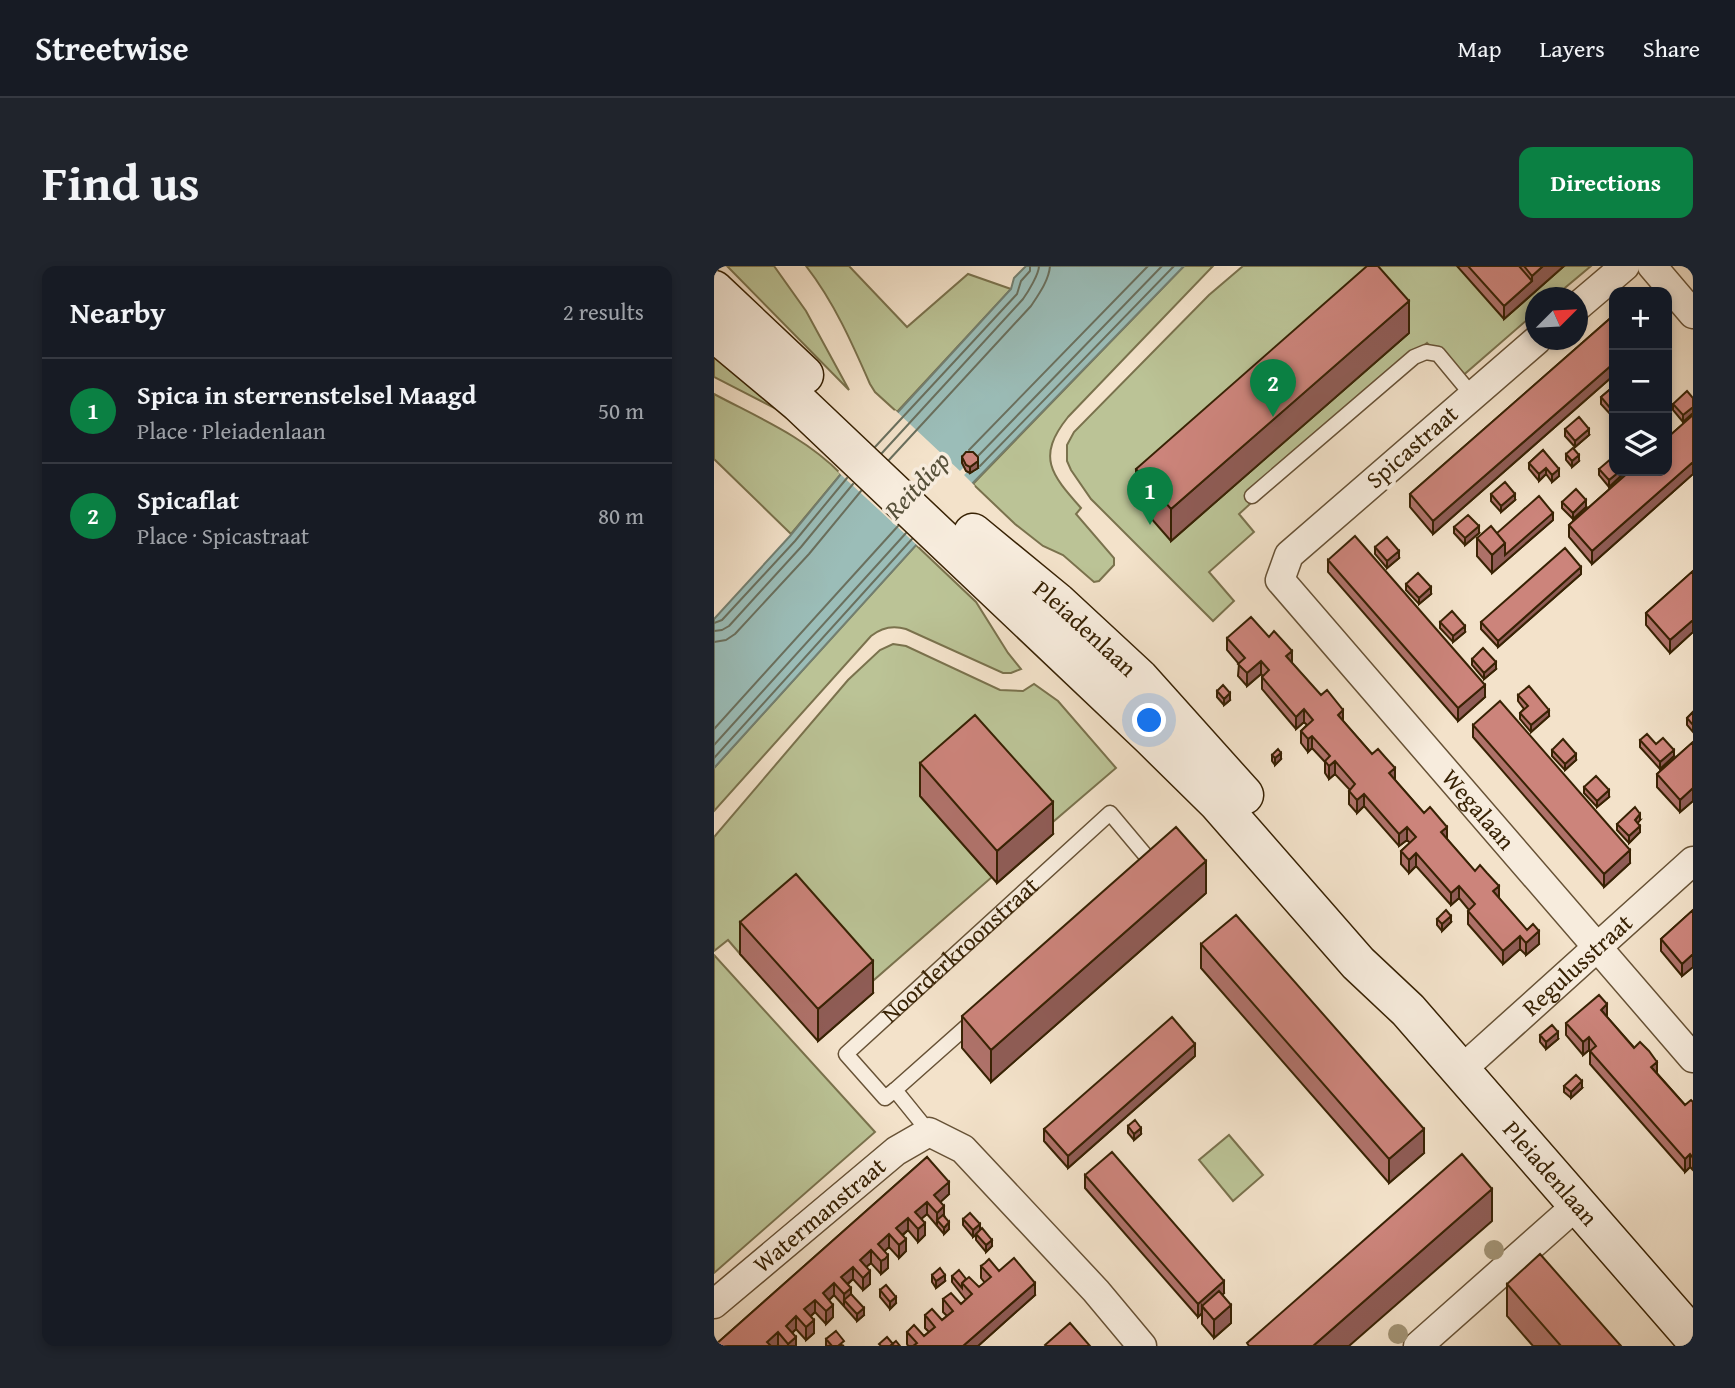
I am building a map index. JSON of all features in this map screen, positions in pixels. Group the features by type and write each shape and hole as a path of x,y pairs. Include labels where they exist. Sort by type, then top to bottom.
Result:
{"main road":[{"name":"Pleiadenlaan","path":"714,290 862,446 949,528 1218,803 1358,963 1408,1010 1693,1338"},
{"name":"Pleiadenlaan","path":"714,332 799,403 862,446"}],"street":[{"path":"1588,297 1625,266"},
{"path":"1651,266 1693,314"},
{"name":"Spicastraat","path":"1289,555 1525,350"},
{"name":"Wegalaan","path":"1289,555 1280,580 1693,1058"},
{"name":"Regulusstraat","path":"1460,1071 1693,861"},
{"path":"929,1132 963,1149 1096,1291 1142,1346"},
{"name":"Watermanstraat","path":"714,1304 896,1151 929,1132"},
{"path":"1418,1346 1577,1205"}],"lane":[{"path":"1252,496 1414,357 1426,352 1438,354 1472,395"},
{"name":"Noorderkroonstraat","path":"895,1090 886,1098 846,1054 1110,813 1152,863 1131,881"},
{"path":"929,1132 895,1090 988,1008"}],"green space":[{"path":"727,266 774,266 806,311 849,390"},
{"path":"806,266 849,266 907,327 968,274 1011,289 897,412 870,384 834,308"},
{"path":"1184,266 1213,266 1068,417 1052,443 1051,465 1055,475 1081,508 1076,514 1114,558 1114,565 1099,581 1094,582 1063,555 1043,546 1015,524 973,484"},
{"path":"1243,266 1591,266 1566,287 1525,287 1525,322 1460,378 1427,343 1239,514 1254,532 1209,572 1234,601 1213,621 1091,499 1067,461 1067,445 1074,432 1209,295"},
{"path":"714,352 804,423 714,377"},
{"path":"714,394 797,439 841,474 791,534 714,459"},
{"path":"916,545 976,602 1021,669 1003,673 906,629 883,629 871,636 714,811 714,768"},
{"path":"893,644 906,646 1000,690 1023,691 1034,684 1058,701 1116,768 1047,827 976,748 921,797 992,877 867,986 797,907 741,955 728,940 714,951 714,837 848,680 880,650"},
{"path":"714,955 875,1132 714,1273"},
{"path":"1229,1135 1263,1175 1233,1201 1199,1160"}],"water":[{"name":"Reitdiep","path":"1026,266 1184,266 966,490 714,768 714,619 790,536 841,474 1011,289 1014,278"}],"pier":[{"path":"895,410 960,471 963,463 976,459 979,463 975,472 967,472 964,475 975,486 919,547 838,472"}],"building":[{"path":"1367,266 1378,266 1409,301 1171,509 1136,469"},
{"path":"1468,266 1519,266 1532,281 1504,306"},
{"path":"1524,266 1543,266 1532,276"},
{"path":"1609,319 1609,367 1433,521 1410,494 1574,350 1588,350 1588,338"},
{"path":"1609,390 1609,407 1601,397"},
{"path":"1687,391 1693,398 1693,407 1683,415 1673,404"},
{"path":"1693,415 1693,462 1592,551 1569,525 1624,476 1672,476 1672,434"},
{"path":"1579,417 1589,429 1575,441 1565,429"},
{"path":"1573,448 1579,455 1572,461 1566,454"},
{"path":"1543,450 1559,469 1552,475 1546,468 1539,474 1529,463"},
{"path":"966,452 973,452 978,457 978,461 970,467 962,457"},
{"path":"1609,460 1609,476 1614,476 1609,480 1599,469"},
{"path":"1505,482 1515,494 1501,506 1491,494"},
{"path":"1576,489 1586,500 1573,513 1562,502"},
{"path":"1539,496 1553,513 1505,555 1505,543 1497,533"},
{"path":"1468,515 1479,526 1465,538 1454,527"},
{"path":"1491,526 1505,543 1492,555 1477,538"},
{"path":"1355,536 1485,685 1458,708 1328,560"},
{"path":"1387,537 1399,551 1387,561 1375,547"},
{"path":"1565,548 1581,567 1498,641 1481,622"},
{"path":"1693,571 1693,620 1670,640 1646,613"},
{"path":"1418,573 1431,587 1419,598 1406,584"},
{"path":"1452,611 1465,626 1453,636 1440,622"},
{"path":"1251,617 1269,637 1274,631 1284,642 1292,651 1286,656 1321,695 1327,690 1343,710 1338,715 1372,754 1378,749 1395,768 1389,773 1424,813 1430,807 1447,827 1441,832 1475,871 1480,865 1499,886 1493,891 1527,930 1533,924 1539,931 1526,943 1520,936 1503,951 1468,911 1475,904 1459,886 1451,893 1416,853 1409,860 1401,851 1416,837 1407,827 1399,834 1364,794 1357,800 1349,791 1355,784 1335,761 1329,766 1325,761 1330,756 1312,736 1308,739 1301,731 1313,720 1304,709 1296,717 1262,677 1269,670 1261,661 1247,673 1238,664 1245,658 1227,638"},
{"path":"1483,648 1496,662 1484,673 1472,659"},
{"path":"1223,685 1230,693 1224,699 1217,691"},
{"path":"1529,686 1549,710 1531,725 1520,713 1528,706 1518,695"},
{"path":"1500,701 1630,850 1604,874 1473,725"},
{"path":"1693,712 1693,725 1687,718"},
{"path":"975,715 1053,802 997,851 920,763"},
{"path":"1647,734 1656,744 1663,738 1674,750 1660,762 1640,740"},
{"path":"1563,739 1576,754 1565,764 1552,750"},
{"path":"1693,742 1693,788 1680,800 1657,774"},
{"path":"1278,749 1281,753 1275,758 1272,755"},
{"path":"1596,776 1609,790 1597,801 1584,787"},
{"path":"1635,807 1640,814 1635,820 1640,826 1629,836 1617,824"},
{"path":"1176,827 1206,861 991,1050 962,1016"},
{"path":"796,874 873,961 818,1009 740,922"},
{"path":"1446,910 1451,916 1442,924 1437,919"},
{"path":"1693,910 1693,954 1682,964 1661,939"},
{"path":"1236,915 1424,1129 1389,1159 1201,944"},
{"path":"1599,995 1607,1004 1601,1010 1634,1048 1640,1042 1657,1062 1651,1067 1685,1105 1691,1100 1693,1102 1693,1158 1690,1154 1685,1159 1590,1051 1596,1046 1589,1037 1583,1042 1566,1023"},
{"path":"1172,1017 1195,1044 1068,1156 1044,1129"},
{"path":"1552,1025 1558,1032 1546,1042 1540,1035"},
{"path":"1576,1075 1582,1081 1571,1092 1564,1086"},
{"path":"1135,1120 1141,1128 1134,1134 1128,1126"},
{"path":"1112,1152 1224,1281 1198,1304 1085,1175"},
{"path":"1462,1154 1492,1189 1313,1346 1249,1346 1247,1343"},
{"path":"927,1157 949,1182 934,1195 944,1206 937,1213 927,1202 915,1212 925,1223 918,1229 908,1218 896,1228 906,1239 899,1245 889,1234 878,1244 888,1255 885,1259 881,1261 871,1250 860,1260 870,1271 863,1278 853,1267 841,1277 851,1288 844,1294 834,1283 823,1293 833,1305 826,1311 815,1300 804,1309 814,1320 806,1327 796,1316 786,1326 796,1337 788,1344 778,1332 767,1342 771,1346 714,1346"},
{"path":"970,1213 980,1224 973,1230 963,1219"},
{"path":"943,1215 949,1222 944,1228 937,1220"},
{"path":"982,1228 992,1240 986,1245 976,1234"},
{"path":"1540,1254 1621,1346 1561,1346 1507,1284"},
{"path":"1014,1258 1035,1283 963,1346 913,1346 917,1343 907,1332 914,1325 924,1336 935,1327 925,1315 932,1309 942,1320 953,1311 943,1299 951,1293 961,1304 972,1294 962,1283 969,1277 979,1287 991,1277 981,1266 989,1259 999,1271"},
{"path":"940,1268 945,1275 936,1281 932,1275"},
{"path":"959,1270 966,1279 962,1288 952,1276"},
{"path":"886,1285 896,1297 890,1302 880,1290"},
{"path":"1219,1291 1231,1305 1214,1320 1202,1306"},
{"path":"851,1294 864,1308 857,1314 844,1300"},
{"path":"1070,1323 1090,1346 1045,1345"},
{"path":"836,1331 844,1341 838,1346 832,1346 826,1339"},
{"path":"887,1337 893,1344 881,1346 879,1344"}],"place":[{"name":"Spicaflat","path":"1273,417"},
{"name":"Spica in sterrenstelsel Maagd","path":"1150,525"}]}
